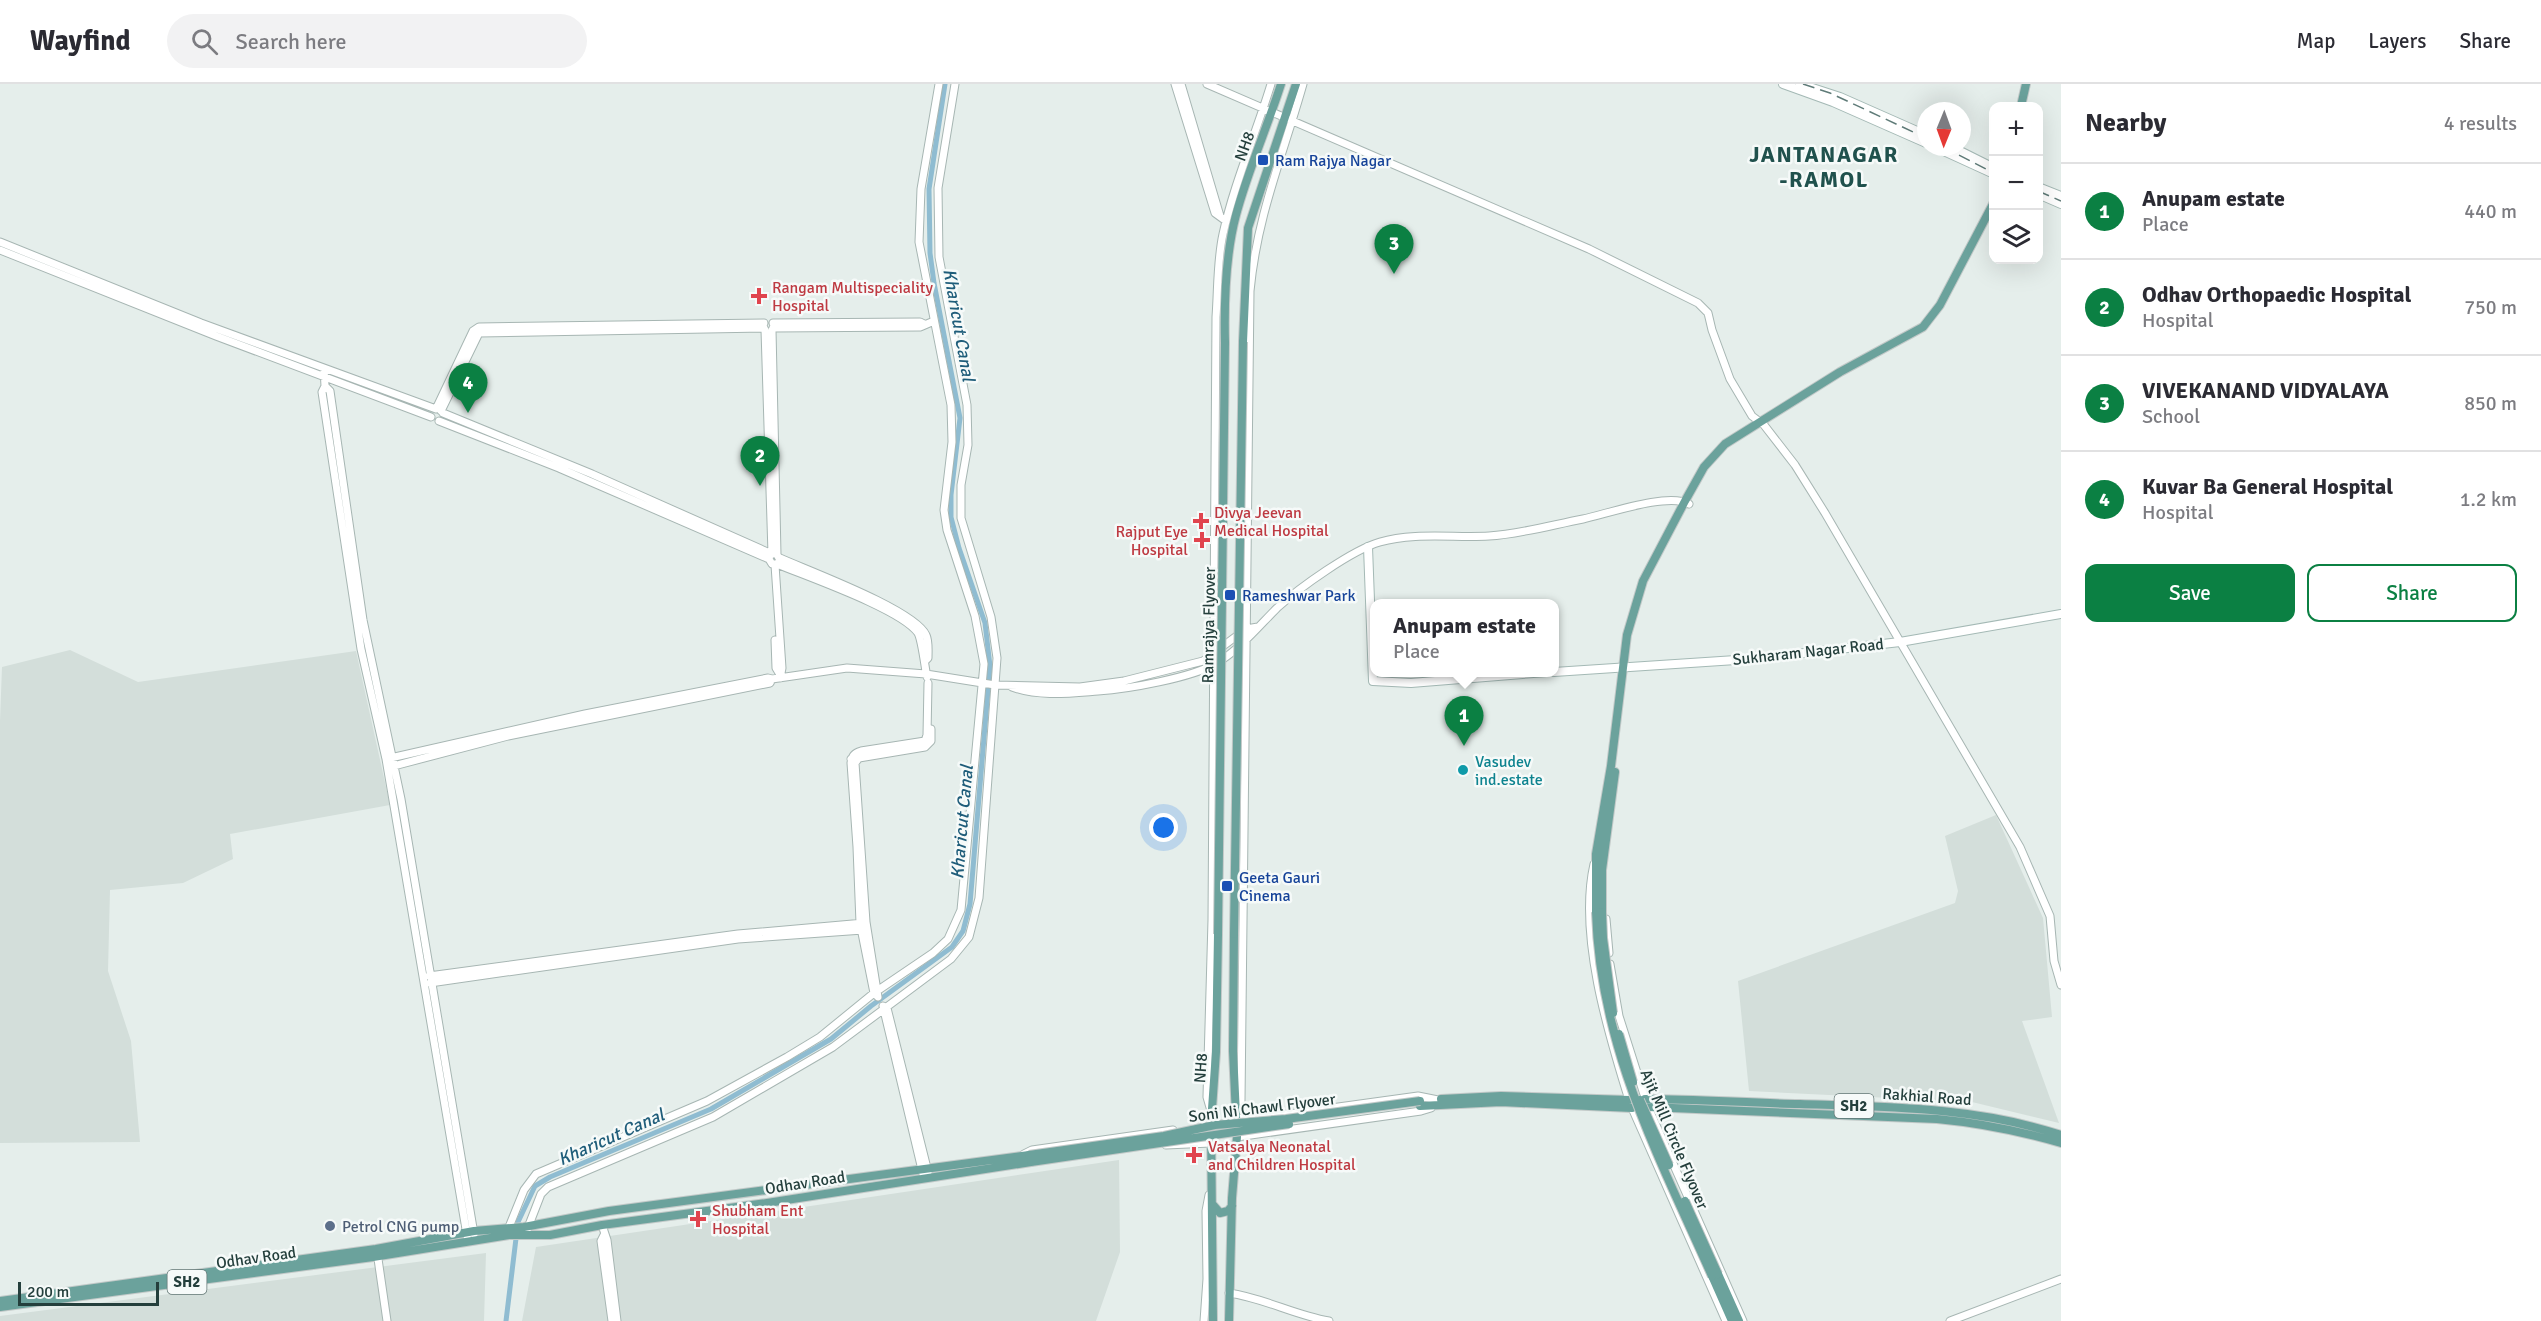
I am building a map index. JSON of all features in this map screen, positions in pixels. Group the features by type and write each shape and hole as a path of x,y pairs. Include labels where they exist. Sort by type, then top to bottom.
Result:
{"main road":[{"name":"NH8","path":"1227,219 1268,110 1281,84"},
{"name":"Ramrajya Flyover","path":"1232,1206 1237,1137 1233,1044 1234,934 1243,319 1248,228 1288,120 1296,84"},
{"path":"1783,84 1833,102 1917,139"},
{"path":"1800,84 1840,97 1917,131"},
{"path":"2022,102 2025,84"},
{"path":"2027,102 2030,84"},
{"path":"1955,156 1989,172"},
{"path":"1970,156 1989,166"},
{"path":"2043,189 2061,196"},
{"path":"2043,196 2061,204"},
{"path":"1762,424 1840,372 1923,327 1940,305 1990,210"},
{"name":"Ramrajya Flyover","path":"1218,961 1225,312 1230,247 1227,219"},
{"path":"1762,424 1842,375 1926,330 1944,307 1989,222"},
{"path":"1243,319 1249,333"},
{"name":"Ajit Mill Circle Flyover","path":"1732,1321 1715,1275 1633,1081 1613,1010 1599,912 1600,854 1627,634 1643,582 1714,454 1725,444 1762,424"},
{"path":"1368,547 1370,601"},
{"name":"Sukharam Nagar Road","path":"1559,672 1750,659 1900,642 2061,614"},
{"path":"1373,677 1373,681 1411,683 1485,677"},
{"path":"1211,945 1218,961"},
{"path":"1234,963 1241,949"},
{"name":"NH8","path":"1213,1321 1211,1118 1216,1043 1214,976 1218,961"},
{"path":"1216,1043 1233,1044"},
{"name":"SH2","path":"1439,1102 1501,1096 1631,1104"},
{"name":"Soni Ni Chawl Flyover","path":"1020,1160 1223,1124 1439,1102"},
{"name":"Rakhial Road","path":"1647,1103 1938,1109 2035,1126 2061,1135"},
{"name":"Rakhial Road","path":"1647,1103 1937,1119 1980,1124 2031,1134 2061,1143"},
{"name":"Odhav Road","path":"525,1230 609,1212 925,1169 1020,1160"},
{"name":"Odhav Road","path":"525,1230 550,1235 602,1225 927,1179 1020,1160"},
{"path":"1213,1205 1220,1213 1232,1206"},
{"path":"1229,1321 1232,1206"},
{"name":"SH2","path":"508,1232 525,1230"},
{"name":"Odhav Road","path":"0,1308 508,1232"},
{"name":"Odhav Road","path":"0,1301 375,1253"},
{"name":"Ajit Mill Circle Flyover","path":"1715,1275 1739,1321"}],"street":[{"path":"508,1232 524,1190 536,1174 707,1101 819,1037 933,953 948,939 961,910 984,663 975,616 947,530 944,510 952,442 951,405 919,242 921,189 939,84"},
{"path":"525,1230 541,1194 548,1187 713,1118 833,1047 960,951 969,937 979,898 997,658 991,617 961,518 961,485 968,445 966,405 939,257 938,188 955,84"},
{"path":"1175,84 1215,213 1227,219"},
{"path":"1181,84 1227,219 1223,233 1216,317 1211,945 1214,976 1207,1097 1211,1118 1182,1129 1032,1150 1020,1160 1031,1166 1169,1144 1198,1146 1211,1143"},
{"path":"1207,84 1589,249 1698,303 1708,313 1730,379 1752,416 1762,424 1795,465 1825,513 2020,847 2050,916 2054,961 2061,985"},
{"path":"1268,110 1271,84"},
{"path":"1303,84 1288,120 1268,193 1258,232 1251,280 1241,949 1241,1101 1236,1115 1295,1113 1418,1096 1439,1102"},
{"path":"0,242 201,323 440,411 592,474 775,560"},
{"path":"0,250 207,333 431,417 434,421 561,469 892,608 912,620 926,635 928,658 925,661 928,683 931,687 932,738 925,747 853,761 863,926 877,994 884,1007 927,1179"},
{"path":"439,421 442,419 440,411 479,333 920,322 924,324 934,321"},
{"path":"391,767 508,736 770,683 777,677 782,668 767,458 769,327"},
{"path":"324,369 325,386 330,391 368,648 432,979 470,1236"},
{"path":"431,417 432,411 440,411"},
{"path":"1010,686 1020,690 1051,692 1113,690 1192,673 1214,664 1246,638 1279,606 1314,580 1349,557 1380,542 1490,536 1584,518 1640,504 1671,500 1687,502"},
{"path":"389,759 634,704 768,678 847,668 926,674 995,686 1080,687 1124,681 1203,661 1246,629 1258,627"},
{"path":"391,767 424,980 470,1236"},
{"path":"1600,854 1609,951 1619,1016 1647,1103 1743,1321"},
{"path":"1600,854 1592,874 1590,919 1605,1018 1631,1104 1726,1321"},
{"path":"424,980 724,936 863,926"},
{"path":"1237,1137 1421,1111 1439,1102"},
{"path":"1631,1104 1647,1103"},
{"path":"1204,1321 1207,1279 1206,1211 1212,1179"},
{"path":"602,1225 607,1240 617,1321"},
{"path":"604,1235 601,1241 612,1321"},
{"path":"375,1253 385,1321"},
{"path":"1950,1321 2061,1280"},
{"path":"1959,1321 2061,1280"},
{"path":"1229,1293 1266,1301 1284,1310 1329,1321"}],"shaded area":[{"path":"70,650 138,682 356,651 390,805 230,834 233,859 183,883 110,890 108,971 131,1041 140,1142 0,1143 2,667"},
{"path":"1996,815 2043,918 2052,1017 2022,1021 2059,1123 1972,1102 1749,1091 1738,981 1955,903 1958,891 1945,836"},
{"path":"1119,1160 1120,1252 1096,1321 522,1321 536,1247"},
{"path":"486,1253 484,1321 0,1321 0,1316"}],"waterway":[{"name":"Kharicut Canal","path":"506,1321 518,1222 535,1186 550,1177 711,1109 831,1039 871,1006 952,947 963,931 970,904 990,666 985,623 959,548 951,517 951,495 960,418 930,253 929,189 945,84"}],"railway":[{"path":"1803,84 1830,93 1917,134"},
{"path":"1961,156 1989,170"},
{"path":"2043,193 2061,201"}],"place":[{"name":"Ram Rajya Nagar","path":"1263,160"},
{"name":"VIVEKANAND VIDYALAYA","path":"1394,274"},
{"name":"Rangam Multispeciality Hospital","path":"759,296"},
{"name":"Kuvar Ba General Hospital","path":"468,413"},
{"name":"Odhav Orthopaedic Hospital","path":"760,486"},
{"name":"Divya Jeevan Medical Hospital","path":"1201,521"},
{"name":"Rajput Eye Hospital","path":"1202,540"},
{"name":"Rameshwar Park","path":"1230,595"},
{"name":"Anupam estate","path":"1464,746"},
{"name":"Vasudev ind.estate","path":"1463,770"},
{"name":"Geeta Gauri Cinema","path":"1227,886"},
{"name":"Vatsalya Neonatal and Children Hospital","path":"1194,1155"},
{"name":"Shubham Ent Hospital","path":"698,1219"},
{"name":"Petrol CNG pump","path":"330,1226"}],"district":[{"name":"JANTANAGAR -RAMOL","path":"1824,166"}]}
